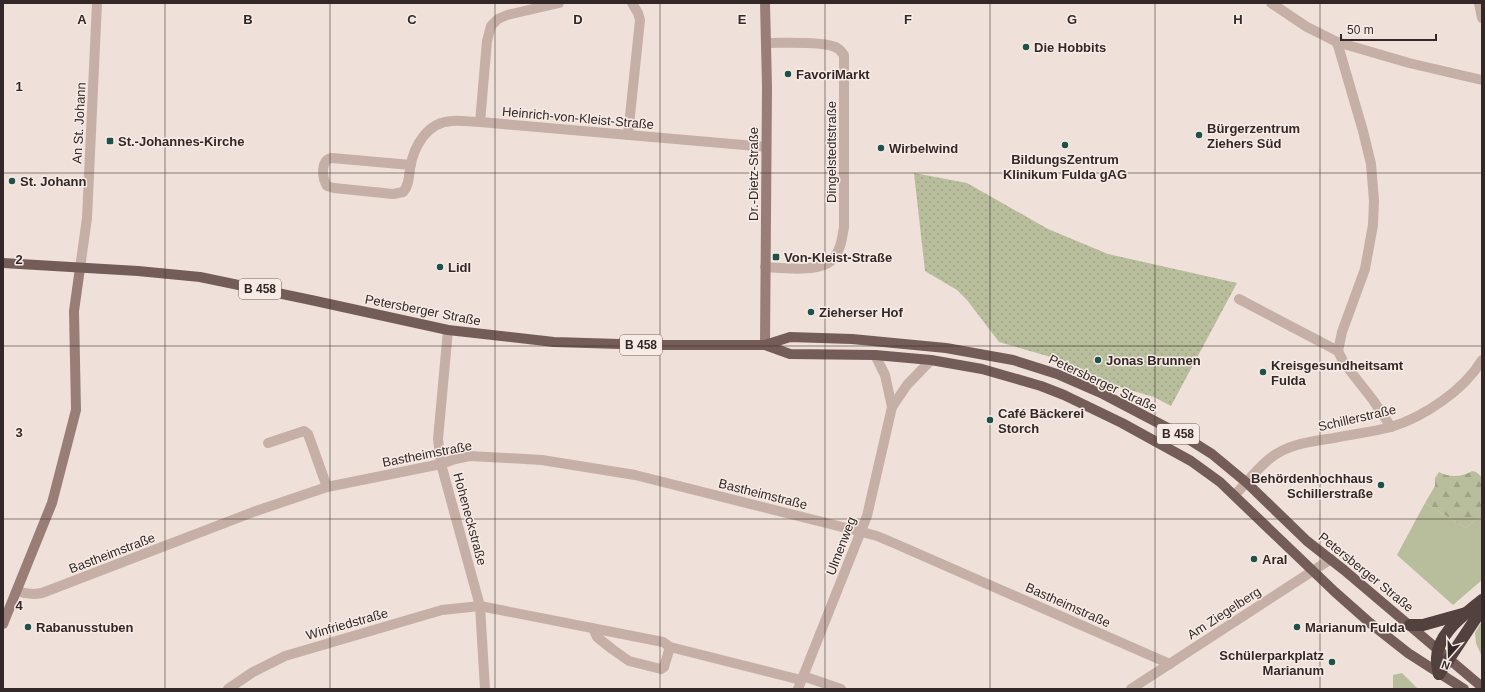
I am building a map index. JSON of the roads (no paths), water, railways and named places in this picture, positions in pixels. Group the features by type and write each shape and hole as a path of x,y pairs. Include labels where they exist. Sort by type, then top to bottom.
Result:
{"highway":[{"path":"1439,674 1437,661 1438,650 1447,633 1482,600"},
{"path":"1439,674 1482,609"},
{"path":"1410,625 1423,625 1468,612"}],"main road":[{"name":"Dr.-Dietz-Straße","path":"765,3 767,87 765,345"},
{"name":"B 458","path":"3,263 80,268"},
{"name":"Petersberger Straße","path":"80,268 138,271 209,279 448,330 554,342 652,345 765,345 790,337 852,339 946,348 1013,360 1043,369 1080,384 1153,420 1185,437 1212,454 1247,483 1307,540 1482,687"},
{"path":"3,624 52,503 76,410 74,311 80,268"},
{"name":"Petersberger Straße","path":"765,345 790,354 875,355 931,360 982,369 1064,395 1122,422 1191,461 1220,482 1335,592 1388,639 1439,674 1464,689"}],"street":[{"name":"An St. Johann","path":"80,268 87,218 97,3"},
{"path":"480,122 487,41 491,26 507,15 559,3"},
{"path":"628,135 640,20 632,3"},
{"path":"1271,3 1307,27 1337,42 1409,63 1482,80"},
{"path":"1479,3 1482,18"},
{"path":"1337,42 1371,164 1374,196 1373,225 1366,269 1342,332 1338,351"},
{"name":"Dingelstedtstraße","path":"765,267 812,268 826,264 833,259 840,247 844,227 844,55 840,50 832,46 820,44 766,43"},
{"name":"Heinrich-von-Kleist-Straße","path":"411,165 327,158 324,162 323,177 324,182 330,188 396,194 403,192 407,186 411,165 418,142 435,127 451,121 480,122 766,147"},
{"path":"1239,299 1338,351 1344,363 1373,400 1391,427"},
{"name":"Hoheneckstraße","path":"448,330 438,439 442,464 480,606 485,689"},
{"name":"Ulmenweg","path":"875,355 886,375 892,407"},
{"name":"Ulmenweg","path":"801,682 862,532 892,407 907,386 931,360"},
{"name":"Schillerstraße","path":"1235,495 1269,460 1278,453 1307,443 1391,427 1426,411 1451,395 1468,379 1482,360"},
{"path":"268,443 304,431 308,434 327,487"},
{"name":"Bastheimstraße","path":"17,591 25,594 42,593 256,511 327,487 442,464 455,459 470,456 549,461 635,475 877,536 1170,664"},
{"name":"Am Ziegelberg","path":"1131,689 1330,559"},
{"name":"Winfriedstraße","path":"228,689 253,672 285,656 442,610 480,606 663,642 670,647 801,682 841,689"},
{"path":"594,628 597,637 629,661 661,669 666,665 670,647"}],"place":[{"name":"Die Hobbits","path":"1026,47"},
{"name":"FavoriMarkt","path":"788,74"},
{"name":"Bürgerzentrum Ziehers Süd","path":"1199,135"},
{"name":"St.-Johannes-Kirche","path":"110,141"},
{"name":"BildungsZentrum Klinikum Fulda gAG","path":"1065,145"},
{"name":"Wirbelwind","path":"881,148"},
{"name":"St. Johann","path":"12,181"},
{"name":"Von-Kleist-Straße","path":"776,257"},
{"name":"Lidl","path":"440,267"},
{"name":"Zieherser Hof","path":"811,312"},
{"name":"Jonas Brunnen","path":"1098,360"},
{"name":"Kreisgesundheitsamt Fulda","path":"1263,372"},
{"name":"Café Bäckerei Storch","path":"990,420"},
{"name":"Behördenhochhaus Schillerstraße","path":"1381,485"},
{"name":"Aral","path":"1254,559"},
{"name":"Rabanusstuben","path":"28,627"},
{"name":"Marianum Fulda","path":"1297,627"},
{"name":"Schülerparkplatz Marianum","path":"1332,662"}]}
